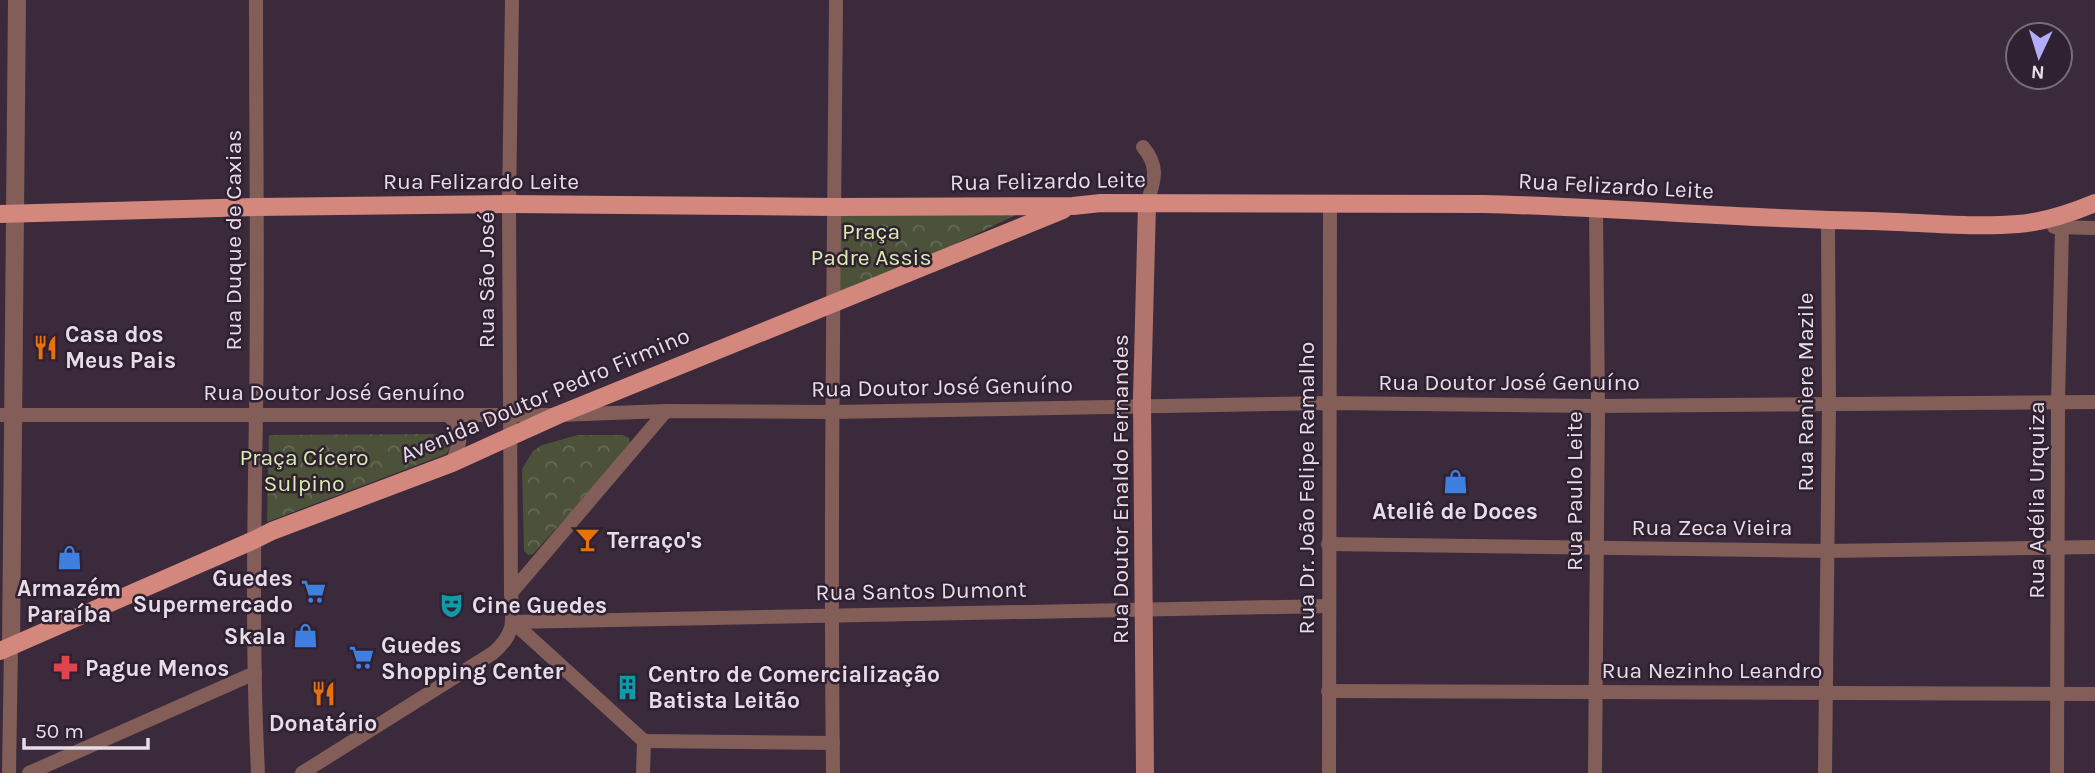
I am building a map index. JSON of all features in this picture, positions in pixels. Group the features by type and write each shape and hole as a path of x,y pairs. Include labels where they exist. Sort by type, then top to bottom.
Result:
{"main road":[{"name":"Rua Felizardo Leite","path":"8,214 509,204 835,207 1073,206 1101,203 1496,204 1828,221 2021,224"},
{"path":"2021,224 2095,203"},
{"name":"Rua Doutor Enaldo Fernandes","path":"1146,773 1143,407 1147,204"},
{"name":"Avenida Doutor Pedro Firmino","path":"6,649 272,531 452,463 558,415 1073,206"}],"street":[{"path":"9,773 6,649 8,214 16,0"},
{"name":"Rua Duque de Caxias","path":"256,0 254,540 258,773"},
{"name":"Rua São José","path":"302,773 493,653 505,642 513,622 509,438 512,0"},
{"path":"833,773 831,615 836,0"},
{"path":"1143,147 1154,164 1155,174 1147,204"},
{"name":"Rua Dr. João Felipe Ramalho","path":"1329,773 1330,204"},
{"name":"Rua Paulo Leite","path":"1595,773 1598,406 1596,209"},
{"name":"Rua Raniere Mazile","path":"1825,773 1828,221"},
{"name":"Rua Felizardo Leite","path":"2021,224 2095,228"},
{"name":"Rua Adélia Urquiza","path":"2057,773 2058,402 2062,228"},
{"name":"Rua Doutor José Genuíno","path":"7,415 558,415 666,411 832,412 1329,403 1598,406 2095,402"},
{"path":"511,593 666,411"},
{"path":"449,415 457,426 461,440 452,463"},
{"name":"Rua Zeca Vieira","path":"1328,544 1826,551 2095,547"},
{"name":"Rua Santos Dumont","path":"513,622 1328,606"},
{"path":"513,622 644,741 833,743"},
{"path":"29,773 255,673"},
{"name":"Rua Nezinho Leandro","path":"1328,691 2095,694"},
{"path":"643,773 644,741"}],"green space":[{"name":"Praça Padre Assis","path":"1035,206 834,302 835,207"},
{"name":"Praça Cícero Sulpino","path":"443,434 452,446 446,454 267,522 269,435"},
{"path":"578,435 623,435 629,438 631,446 533,554 528,555 524,551 522,469 533,451 542,445"}],"place":[{"name":"Casa dos Meus Pais","path":"45,347"},
{"name":"Ateliê de Doces","path":"1455,481"},
{"name":"Terraço's","path":"587,540"},
{"name":"Armazém Paraíba","path":"69,558"},
{"name":"Guedes Supermercado","path":"313,591"},
{"name":"Cine Guedes","path":"452,605"},
{"name":"Skala","path":"306,636"},
{"name":"Guedes Shopping Center","path":"361,658"},
{"name":"Pague Menos","path":"65,668"},
{"name":"Centro de Comercialização Batista Leitão","path":"628,687"},
{"name":"Donatário","path":"323,693"}]}
